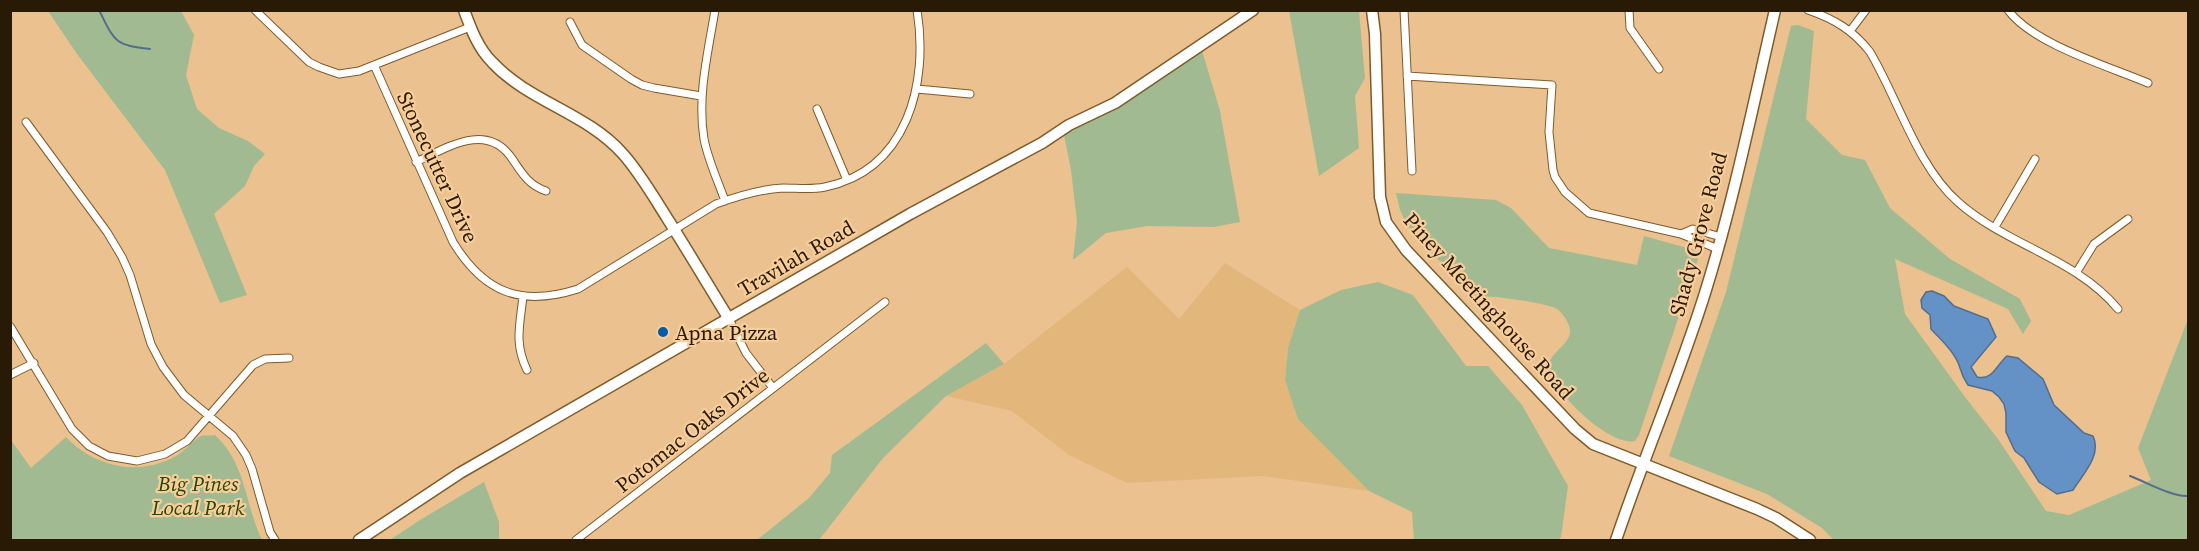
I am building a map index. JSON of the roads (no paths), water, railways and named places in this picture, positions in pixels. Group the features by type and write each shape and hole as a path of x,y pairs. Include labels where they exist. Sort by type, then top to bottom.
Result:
{"main road":[{"path":"464,10 483,52 505,74 586,123 623,153 642,178 729,319"},
{"name":"Travilah Road","path":"358,540 441,484 910,214 1042,143 1069,125 1115,103 1253,10"},
{"name":"Piney Meetinghouse Road","path":"1372,10 1375,34 1378,183 1386,222 1406,250 1575,429 1593,444 1757,508 1810,540"},
{"name":"Shady Grove Road","path":"1643,464 1694,326 1718,249 1775,10"},
{"path":"1617,540 1643,464"}],"street":[{"path":"255,10 309,62 339,74 359,71 470,27"},
{"path":"715,10 701,96 705,142 725,201"},
{"name":"Stonecutter Drive","path":"374,65 416,162 453,242 465,262 492,286 523,296 558,295 578,289 725,201 759,191 822,188 848,180 878,160 896,141 911,110 917,89 920,39 918,10"},
{"path":"1404,10 1412,171"},
{"path":"1629,10 1630,28 1659,69"},
{"path":"1808,10 1834,21 1860,39 1877,64 1923,156 1939,182 1959,203 1995,227 2076,273 2100,290 2118,309"},
{"path":"1850,31 1866,10"},
{"path":"2008,10 2022,25 2044,40 2148,83"},
{"path":"570,22 582,45 636,82 654,88 701,96"},
{"path":"1407,76 1552,85 1549,132 1553,170 1565,192 1589,213 1682,234 1718,249"},
{"path":"917,89 970,94"},
{"path":"817,109 848,180"},
{"path":"26,122 107,232 122,257 130,274 151,344 163,367 184,395 233,436 246,455 270,532 275,540"},
{"path":"416,162 461,141 472,139 490,142 500,146 509,154 527,181 546,191"},
{"path":"1995,227 2035,159"},
{"path":"2076,273 2094,244 2128,219"},
{"path":"1682,234 1693,229 1721,237"},
{"path":"523,296 518,343 519,354 527,370"},
{"name":"Potomac Oaks Drive","path":"576,540 885,302"},
{"path":"729,319 746,353 773,388"},
{"path":"10,326 72,429 89,446 108,456 137,460 165,454 187,441 253,365 265,358 289,358"},
{"path":"10,375 34,363"}],"water":[{"path":"1932,291 1944,296 1954,306 1988,319 1996,337 1971,367 1977,377 1987,377 2007,356 2018,358 2043,379 2054,405 2084,433 2093,436 2095,450 2093,457 2073,490 2057,494 2039,482 2024,458 2015,451 2006,432 2006,413 1999,397 1992,391 1968,385 1955,357 1931,329 1930,315 1922,308 1921,300 1926,292"}],"waterway":[{"path":"99,10 117,40 129,46 150,49"},
{"path":"2130,476 2167,492 2188,496"}],"place":[{"name":"Apna Pizza","path":"663,332"}],"park label":[{"name":"Big Pines Local Park","path":"198,495"}]}
